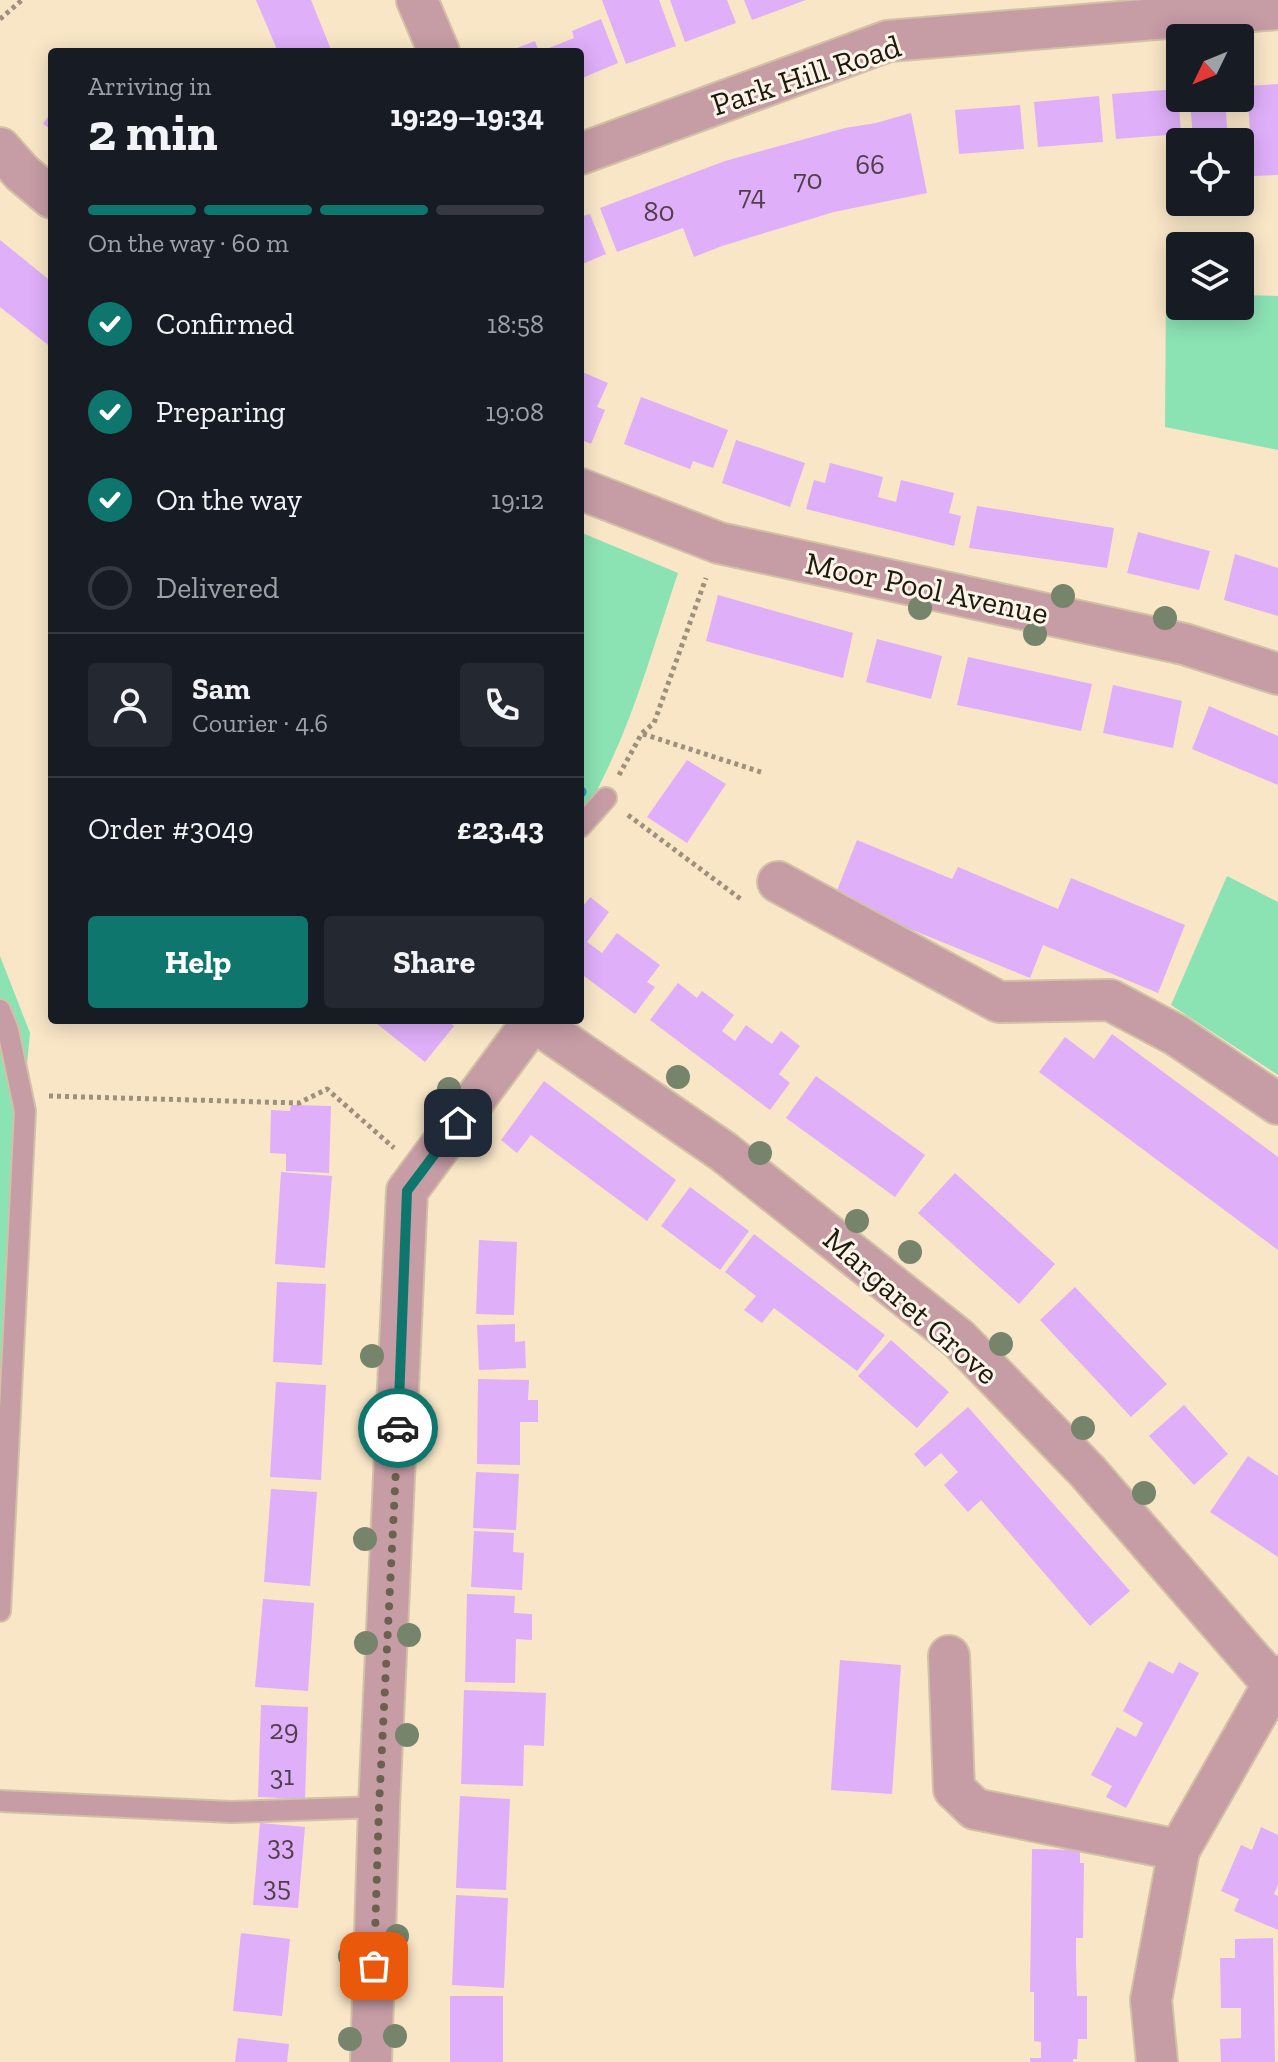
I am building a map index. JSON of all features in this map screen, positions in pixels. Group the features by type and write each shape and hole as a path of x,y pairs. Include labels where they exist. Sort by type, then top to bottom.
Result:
{"street":[{"path":"417,0 437,48"},
{"name":"Park Hill Road","path":"584,153 888,41 1091,12 1278,9"},
{"path":"0,148 22,173 48,195"},
{"name":"Moor Pool Avenue","path":"584,491 719,543 1184,644 1278,674"},
{"path":"778,882 999,1002 1110,1000 1176,1035 1278,1104"},
{"path":"371,2062 379,1807 407,1191 530,1024"},
{"name":"Margaret Grove","path":"539,1024 724,1152 959,1339 1087,1471 1276,1680"},
{"path":"949,1656 954,1789 975,1809 1179,1850"},
{"path":"1157,2062 1151,2000 1179,1850 1276,1680"}],"lane":[{"path":"584,823 606,798"},
{"path":"0,1010 8,1030 25,1111 0,1611"},
{"path":"0,1801 231,1812 379,1807"}],"path":[{"path":"0,19 22,0"},
{"path":"719,543 654,723 642,733 606,798 760,913 778,882"},
{"path":"642,733 764,773"},
{"path":"22,1096 299,1103 327,1089 420,1174"}],"green space":[{"path":"1166,293 1166,320 1254,320 1254,295 1278,296 1278,450 1165,427"},
{"path":"584,534 678,573 624,731 584,814"},
{"path":"1227,876 1278,902 1278,1075 1171,1005"},
{"path":"0,956 30,1033 16,1181 0,1443"}],"building":[{"path":"256,0 311,0 330,48 276,48"},
{"path":"602,0 659,0 676,46 626,64"},
{"path":"670,0 727,0 736,23 685,42"},
{"path":"744,0 806,0 752,20"},
{"path":"601,19 618,63 584,77 584,48 549,48 574,38 572,31"},
{"path":"535,41 538,48 517,48"},
{"path":"1278,84 1278,175 1254,176 1254,128 1250,128 1249,112 1254,112 1254,86"},
{"path":"1166,90 1166,112 1180,112 1181,128 1166,128 1166,135 1116,139 1112,94"},
{"path":"1099,96 1103,142 1038,147 1034,102"},
{"path":"1020,105 1024,149 959,154 955,110"},
{"path":"1191,112 1226,112 1227,128 1192,128"},
{"path":"911,113 927,193 834,212 694,257 683,228 617,252 600,208 725,161"},
{"path":"590,214 606,254 584,263 584,216"},
{"path":"0,240 48,279 48,345 0,307"},
{"path":"584,373 608,383 597,407 605,410 591,444 584,441"},
{"path":"641,397 728,430 713,468 693,461 690,469 624,444"},
{"path":"736,440 805,463 790,507 722,483"},
{"path":"830,463 883,477 878,497 896,502 901,480 954,493 949,513 961,516 954,546 806,509 814,480 825,483"},
{"path":"977,506 1114,528 1107,568 969,548"},
{"path":"1138,532 1210,551 1199,590 1127,573"},
{"path":"1235,554 1278,568 1278,616 1224,600"},
{"path":"718,595 853,633 843,678 706,641"},
{"path":"877,639 942,656 931,699 866,682"},
{"path":"968,657 1092,684 1081,731 957,705"},
{"path":"1113,685 1182,701 1173,748 1103,733"},
{"path":"1209,706 1278,736 1278,785 1192,749"},
{"path":"687,760 726,784 687,843 647,817"},
{"path":"857,840 952,879 958,867 1058,909 1071,878 1185,925 1158,993 1043,945 1030,978 834,898"},
{"path":"590,897 609,912 587,942 602,953 617,933 660,965 647,982 655,987 635,1014 584,976 585,904"},
{"path":"678,983 697,998 702,991 734,1015 722,1031 735,1041 746,1025 772,1044 781,1031 800,1046 779,1074 790,1083 770,1110 650,1020"},
{"path":"377,1024 452,1024 454,1026 425,1062"},
{"path":"1112,1034 1278,1157 1278,1250 1039,1072 1065,1037 1094,1059"},
{"path":"816,1076 925,1155 895,1197 786,1118"},
{"path":"544,1081 676,1180 647,1221 531,1135 517,1153 501,1140"},
{"path":"291,1105 331,1106 329,1173 286,1171 286,1154 270,1153 271,1110 290,1111"},
{"path":"281,1172 332,1176 325,1268 275,1264"},
{"path":"955,1173 1055,1264 1019,1304 918,1213"},
{"path":"690,1187 749,1231 720,1270 661,1226"},
{"path":"754,1234 885,1335 857,1371 774,1308 762,1323 744,1310 756,1296 725,1272"},
{"path":"479,1240 517,1242 514,1315 476,1314"},
{"path":"277,1282 326,1284 322,1365 273,1362"},
{"path":"1075,1287 1167,1384 1131,1417 1040,1320"},
{"path":"515,1324 515,1342 525,1341 526,1368 479,1370 477,1325"},
{"path":"891,1340 949,1392 917,1428 858,1376"},
{"path":"478,1379 529,1380 528,1400 538,1400 538,1422 520,1422 520,1465 477,1464"},
{"path":"276,1382 326,1385 321,1480 270,1477"},
{"path":"1184,1405 1228,1454 1194,1485 1149,1436"},
{"path":"968,1407 1130,1591 1090,1626 981,1500 968,1512 944,1485 958,1472 941,1453 925,1467 914,1454"},
{"path":"1248,1456 1278,1476 1278,1557 1210,1512"},
{"path":"476,1472 519,1474 516,1530 473,1528"},
{"path":"271,1489 317,1492 310,1586 264,1582"},
{"path":"474,1531 514,1533 513,1552 524,1553 522,1590 471,1587"},
{"path":"467,1594 515,1596 514,1613 532,1614 532,1640 516,1639 515,1683 465,1682"},
{"path":"263,1599 314,1603 308,1691 255,1687"},
{"path":"840,1660 901,1665 892,1794 831,1790"},
{"path":"1149,1661 1173,1674 1179,1662 1199,1673 1126,1808 1106,1797 1112,1786 1091,1775 1117,1727 1136,1737 1143,1723 1123,1711"},
{"path":"464,1690 546,1693 544,1746 524,1745 523,1786 461,1784"},
{"path":"261,1705 308,1707 305,1799 258,1797"},
{"path":"460,1796 510,1799 506,1890 456,1888"},
{"path":"260,1823 305,1827 298,1908 253,1905"},
{"path":"1261,1827 1278,1835 1278,1885 1274,1894 1278,1896 1278,1930 1234,1911 1239,1899 1221,1891 1241,1845 1252,1850"},
{"path":"1032,1849 1080,1850 1080,1863 1084,1863 1083,1938 1076,1938 1076,1962 1077,1996 1087,1996 1087,2039 1078,2039 1077,2059 1073,2062 1030,2062 1030,2058 1041,2058 1041,2042 1034,2041 1034,1992 1030,1992"},
{"path":"456,1895 508,1898 504,1988 452,1985"},
{"path":"241,1933 290,1939 282,2016 233,2011"},
{"path":"1273,1938 1275,2062 1221,2062 1220,2039 1241,2038 1241,2008 1221,2008 1220,1958 1235,1958 1235,1939"},
{"path":"450,1996 503,1996 503,2062 450,2062"},
{"path":"238,2038 289,2044 287,2062 235,2062"}],"way so far":[{"path":"374,1966 398,1428"}],"route":[{"path":"398,1428 407,1191 458,1123"}]}
